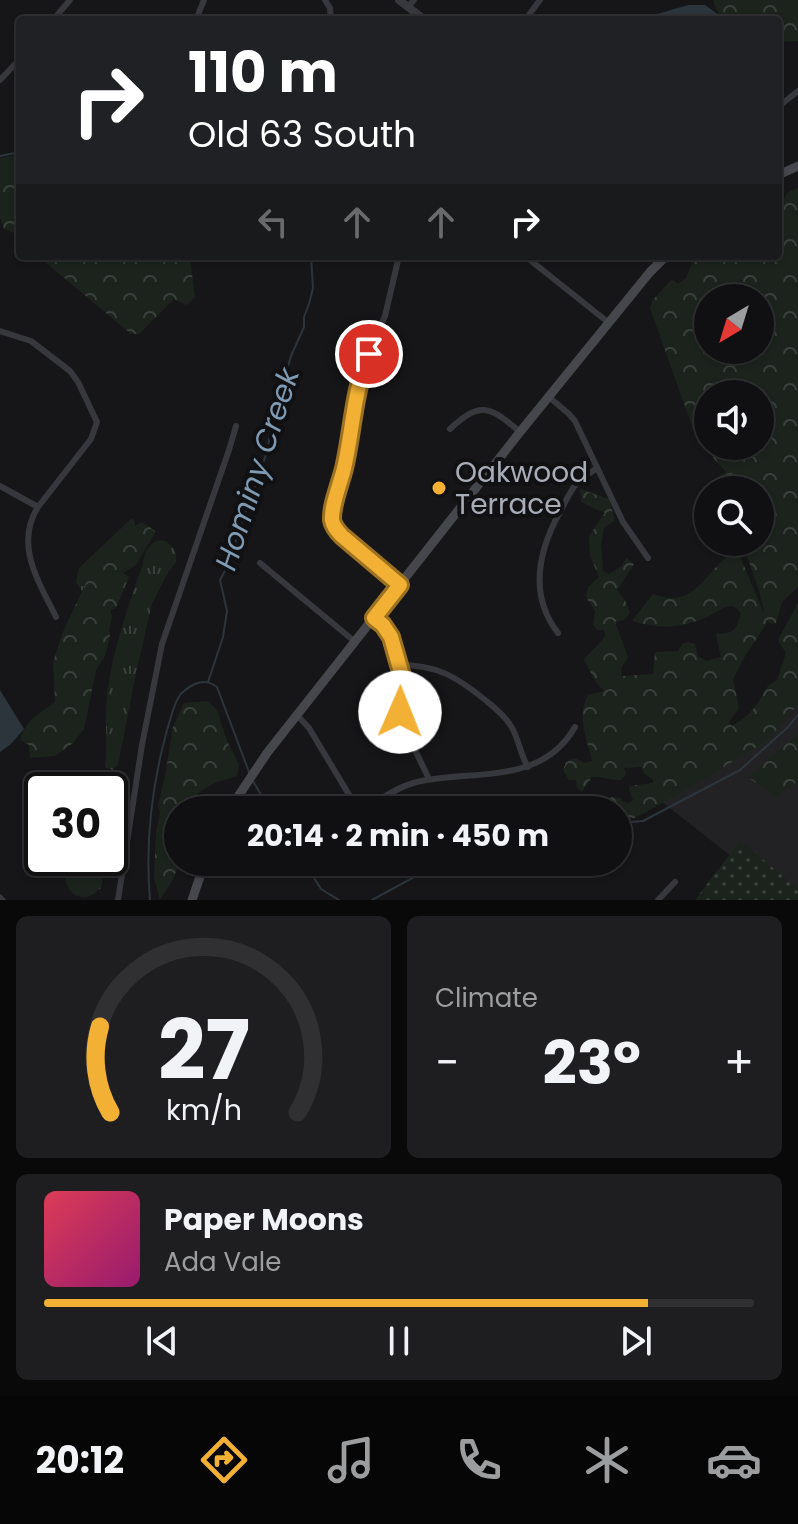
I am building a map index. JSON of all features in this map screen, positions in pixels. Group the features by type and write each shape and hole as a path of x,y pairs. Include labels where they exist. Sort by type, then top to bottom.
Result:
{"main road":[{"path":"237,796 354,641 662,260"},
{"path":"192,900 200,876"}],"street":[{"path":"56,16 70,0"},
{"path":"399,0 411,4"},
{"path":"0,80 16,63"},
{"path":"782,104 798,91"},
{"path":"398,260 385,316 364,364 332,518 342,536 400,585"},
{"path":"530,260 609,323"},
{"path":"0,331 31,341 70,371 97,422 91,439 38,507 29,524 29,560 56,617"},
{"path":"549,397 575,421 623,522 648,558"},
{"path":"450,429 470,414 487,409 497,413 520,432"},
{"path":"118,900 142,745 162,644 236,426"},
{"path":"558,633 549,619 541,593 543,549 548,533 574,487 597,468"},
{"path":"0,486 38,507"},
{"path":"260,563 354,641"},
{"path":"374,618 388,631 404,683 401,721 429,779"},
{"path":"399,665 430,667 463,682 510,724 528,767"},
{"path":"297,715 309,728 358,806 366,806 404,786 429,779 499,774 528,767 567,739 575,727"},
{"path":"658,900 675,882"}],"shaded area":[{"path":"688,5 705,5 720,16 651,16"},
{"path":"798,674 798,900 787,900 653,795 751,724"},
{"path":"0,690 24,729 0,752"}],"green space":[{"path":"798,0 798,41 782,42 782,16 722,16 713,1"},
{"path":"16,155 16,235 4,229 0,217 0,158"},
{"path":"798,188 798,587 782,602 776,623 766,620 733,679 739,708 729,722 732,726 747,715 766,689 777,680 786,653 778,640 798,603 798,705 768,740 632,819 630,786 653,783 641,767 624,768 626,774 621,780 592,777 582,792 576,780 569,780 563,770 566,762 575,758 584,763 592,761 583,711 588,695 604,691 584,659 606,636 604,630 597,630 593,625 595,611 586,597 588,587 599,577 590,556 589,536 605,513 581,502 580,489 609,499 615,520 604,528 601,545 603,571 609,574 622,566 626,558 634,564 617,590 630,613 624,620 615,622 628,657 621,669 622,676 653,674 655,652 678,651 683,643 688,642 695,644 698,656 706,661 721,657 716,634 731,632 736,627 741,613 734,607 725,607 679,626 632,621 653,594 668,598 691,593 728,556 740,556 765,616 747,556 774,556 774,476 719,476 726,472 715,460 774,460 774,380 694,380 694,432 650,308 652,301 670,281 678,284 686,278 693,260 782,260 782,200 787,193"},
{"path":"43,260 190,260 195,298 186,305 174,299 139,334 131,334"},
{"path":"131,519 135,527 86,592 81,590 76,582 79,568"},
{"path":"142,522 155,531 154,535 136,565 123,573 129,577 116,608 110,610 110,635 105,656 96,670 84,729 73,743 55,756 30,758 29,745 20,740 29,722 55,702 53,662 63,632 93,568 105,566 135,526"},
{"path":"159,540 166,541 173,548 176,562 152,604 118,765 113,770 105,764 106,708 111,672 146,553 149,546"},
{"path":"208,701 217,710 239,765 237,776 207,787 195,796 164,796 164,876 174,876 160,900 154,878 160,813 158,805 173,727 184,703"},
{"path":"798,734 798,781 777,797 747,777"},
{"path":"740,841 798,888 798,900 695,900"},
{"path":"65,876 102,878 101,888 86,897 77,896"}],"waterway":[{"name":"Hominy Creek","path":"0,156 16,153"},
{"name":"Hominy Creek","path":"208,682 223,637 227,611 220,580 268,449 275,410 291,356 304,327 313,288 311,260"},
{"path":"150,900 148,857 154,793 172,712 185,690 201,682 217,687 249,772"},
{"path":"632,822 643,821 740,770 798,715"},
{"path":"253,781 262,796"},
{"path":"313,876 321,889 339,900"},
{"path":"372,900 416,876"}],"place":[{"name":"Oakwood Terrace","path":"439,488"}],"route":[{"path":"369,354 351,418 346,461 332,521 342,536 400,585 374,618 391,637 403,679 400,712"}]}
